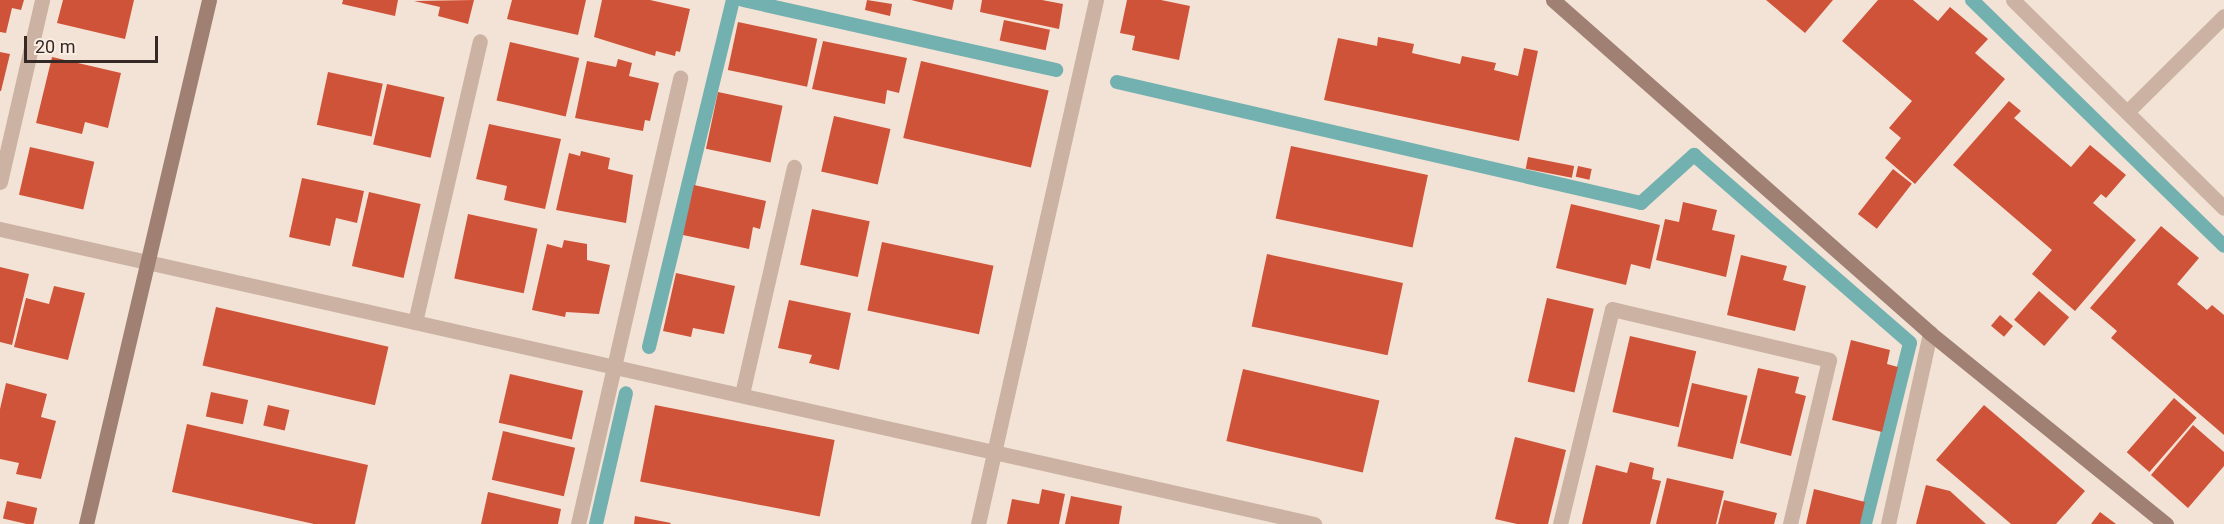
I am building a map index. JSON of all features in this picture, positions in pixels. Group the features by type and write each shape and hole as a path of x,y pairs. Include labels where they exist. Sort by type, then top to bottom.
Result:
{"street":[{"path":"0,182 42,0"},
{"path":"86,524 209,0"},
{"path":"978,524 1096,0"},
{"path":"1553,0 1930,333 2166,524"},
{"path":"2013,0 2224,208"},
{"path":"2127,112 2224,16"},
{"path":"415,322 480,41"},
{"path":"578,524 680,78"},
{"path":"742,394 794,167"},
{"path":"0,229 995,450 1314,524"},
{"path":"1560,524 1612,309 1829,360 1790,524"},
{"path":"1888,524 1930,333"}],"building":[{"path":"0,0 24,0 21,10 12,8 6,33 0,32"},
{"path":"63,0 134,0 125,39 57,23"},
{"path":"343,0 398,0 395,16 342,4"},
{"path":"474,0 468,24 438,16 440,7 414,1"},
{"path":"512,0 586,0 578,35 507,19"},
{"path":"602,0 650,0 690,9 680,52 676,51 675,56 656,51 655,56 594,37"},
{"path":"867,0 892,4 890,16 865,10"},
{"path":"911,0 954,0 952,10"},
{"path":"982,0 1042,0 1063,4 1059,29 980,12"},
{"path":"1127,0 1161,0 1190,6 1179,60 1132,50 1135,36 1120,33"},
{"path":"1766,0 1833,0 1805,33"},
{"path":"1878,0 1913,0 1938,21 1950,7 1988,39 1975,53 2005,79 1915,184 1885,158 1901,138 1889,128 1912,101 1842,41"},
{"path":"1004,20 1050,30 1046,50 1000,41"},
{"path":"738,22 817,39 807,87 728,70"},
{"path":"1378,37 1414,44 1412,53 1460,64 1462,56 1496,63 1494,70 1518,76 1524,48 1538,51 1519,141 1324,100 1338,38 1377,46"},
{"path":"823,41 907,58 899,93 887,90 885,104 812,89"},
{"path":"510,42 579,58 566,116 497,100"},
{"path":"0,52 10,54 1,91 0,91"},
{"path":"52,57 121,73 108,128 85,122 82,134 36,123"},
{"path":"618,59 632,63 629,76 659,83 650,121 645,120 643,131 575,118 587,61 616,67"},
{"path":"921,61 1049,90 1031,167 903,138"},
{"path":"328,72 383,84 372,136 317,125"},
{"path":"387,84 444,97 431,158 373,144"},
{"path":"718,92 783,106 770,162 706,149"},
{"path":"2009,101 2021,111 2014,118 2071,167 2090,145 2126,175 2106,198 2101,194 2093,203 2136,240 2075,311 2032,274 2052,250 1953,165"},
{"path":"834,116 891,129 878,185 821,172"},
{"path":"489,124 561,139 545,209 504,200 507,186 476,179"},
{"path":"1291,146 1428,175 1413,247 1276,218"},
{"path":"30,147 94,162 83,210 19,195"},
{"path":"581,151 610,158 608,169 633,175 626,223 556,210 569,153 580,156"},
{"path":"1528,157 1574,166 1572,178 1526,169"},
{"path":"1578,166 1592,169 1589,180 1576,177"},
{"path":"1893,169 1912,184 1877,229 1858,214"},
{"path":"302,178 364,191 357,223 336,218 330,246 289,237"},
{"path":"694,185 766,201 760,229 753,227 749,249 683,235"},
{"path":"369,192 421,204 404,278 352,266"},
{"path":"1683,202 1717,210 1712,230 1735,235 1726,277 1656,260 1665,219 1679,222"},
{"path":"1571,204 1660,225 1650,269 1631,264 1626,285 1556,268"},
{"path":"812,209 870,221 858,277 800,265"},
{"path":"468,214 537,229 524,293 454,279"},
{"path":"2161,226 2199,258 2177,284 2207,310 2212,305 2224,315 2224,435 2111,338 2117,331 2090,308"},
{"path":"564,240 587,244 587,260 610,265 599,314 566,312 565,317 532,310 547,244 562,248"},
{"path":"882,242 994,266 979,334 867,310"},
{"path":"1267,254 1403,283 1388,355 1252,326"},
{"path":"1741,255 1787,266 1783,280 1806,286 1795,331 1727,315"},
{"path":"0,267 29,274 12,345 0,342"},
{"path":"676,273 735,286 724,334 693,328 691,337 663,331"},
{"path":"54,286 85,293 68,360 14,347 26,298 49,304"},
{"path":"2039,291 2069,317 2044,346 2014,320"},
{"path":"1547,298 1594,309 1574,393 1528,382"},
{"path":"789,300 851,313 839,370 809,363 812,355 778,348"},
{"path":"216,307 388,347 375,405 203,365"},
{"path":"2000,315 2013,326 2004,337 1991,326"},
{"path":"1630,336 1696,351 1679,427 1612,412"},
{"path":"1851,340 1890,350 1887,364 1898,367 1882,432 1832,420"},
{"path":"1758,368 1799,377 1795,393 1806,396 1791,456 1740,443"},
{"path":"1243,369 1379,400 1363,473 1226,441"},
{"path":"510,374 583,391 572,440 499,423"},
{"path":"6,383 47,394 41,417 56,421 41,479 16,474 19,463 0,459 0,409"},
{"path":"1692,383 1748,396 1733,459 1677,446"},
{"path":"211,392 248,400 243,424 206,416"},
{"path":"2174,398 2197,418 2149,472 2127,452"},
{"path":"268,405 289,410 285,430 263,425"},
{"path":"655,405 835,440 820,516 640,482"},
{"path":"1984,405 2085,491 2056,524 2011,524 1936,460"},
{"path":"187,424 368,465 355,524 314,524 172,492"},
{"path":"2193,425 2224,452 2224,466 2188,508 2151,475"},
{"path":"503,431 575,448 564,496 492,480"},
{"path":"1515,437 1566,450 1548,524 1517,524 1495,519"},
{"path":"1630,462 1654,468 1652,479 1661,481 1650,524 1582,524 1596,465 1627,473"},
{"path":"1667,478 1724,491 1716,524 1656,524"},
{"path":"1926,485 1950,491 1986,524 1916,524"},
{"path":"1042,489 1065,494 1059,524 1007,524 1012,499 1039,504"},
{"path":"1814,489 1865,502 1860,524 1806,524"},
{"path":"488,492 561,509 558,524 481,524"},
{"path":"1071,496 1122,506 1119,524 1065,524"},
{"path":"1724,500 1777,513 1774,524 1718,524"},
{"path":"7,501 37,508 34,524 3,519"},
{"path":"2100,512 2116,524 2091,524"},
{"path":"635,516 671,523 634,524"}],"waterway":[{"path":"649,347 733,0"},
{"path":"743,0 1056,70"},
{"path":"1972,0 2224,246"},
{"path":"1117,82 1641,203 1694,155 1910,343 1865,524"},
{"path":"596,524 626,393"}]}
